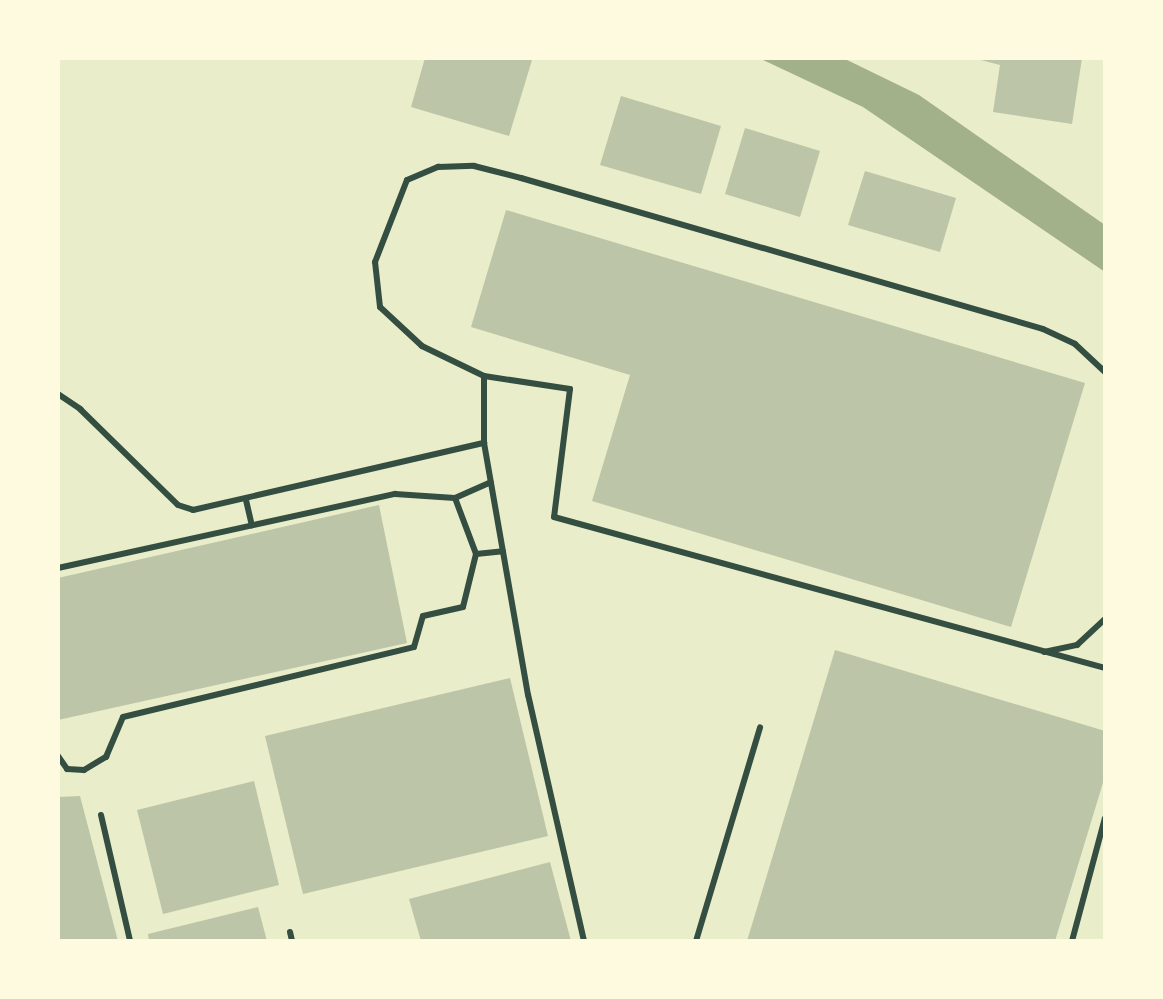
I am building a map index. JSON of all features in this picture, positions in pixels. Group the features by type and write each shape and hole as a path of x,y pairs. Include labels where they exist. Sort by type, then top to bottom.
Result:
{"lane":[{"path":"1105,372 1075,344 1043,329 474,166 438,167 407,180 390,215 375,262 380,307 422,346 484,376 570,389 554,517 1105,668"},
{"path":"484,376 484,443 528,695 584,941"},
{"path":"58,394 80,409 178,505 208,509 484,443"},
{"path":"58,568 395,494 455,498 491,482"},
{"path":"58,756 67,769 84,770 106,757 123,717 414,647 423,616 463,607 476,554 455,498"},
{"path":"246,500 252,525"},
{"path":"476,554 503,551"},
{"path":"1042,652 1077,645 1105,619"},
{"path":"696,941 760,727"},
{"path":"101,815 130,941"},
{"path":"1072,941 1105,818"},
{"path":"290,932 292,941"}],"shaded area":[{"path":"759,58 843,58 919,95 1105,225 1105,272 863,107"}],"building":[{"path":"425,58 532,60 509,136 411,107"},
{"path":"973,58 1082,58 1072,124 993,112 1000,65"},
{"path":"621,96 721,126 701,194 600,165"},
{"path":"745,128 820,151 800,217 725,194"},
{"path":"865,171 956,198 940,252 848,225"},
{"path":"506,210 1085,383 1011,627 592,501 630,375 471,327"},
{"path":"379,505 407,643 58,720 58,578"},
{"path":"835,650 1105,731 1105,776 1055,941 747,941"},
{"path":"510,678 548,836 303,894 265,736"},
{"path":"254,781 279,885 163,914 137,810"},
{"path":"80,796 118,941 58,941 58,797"},
{"path":"550,862 571,941 421,941 409,899"},
{"path":"258,907 267,941 149,941 148,934"}]}
